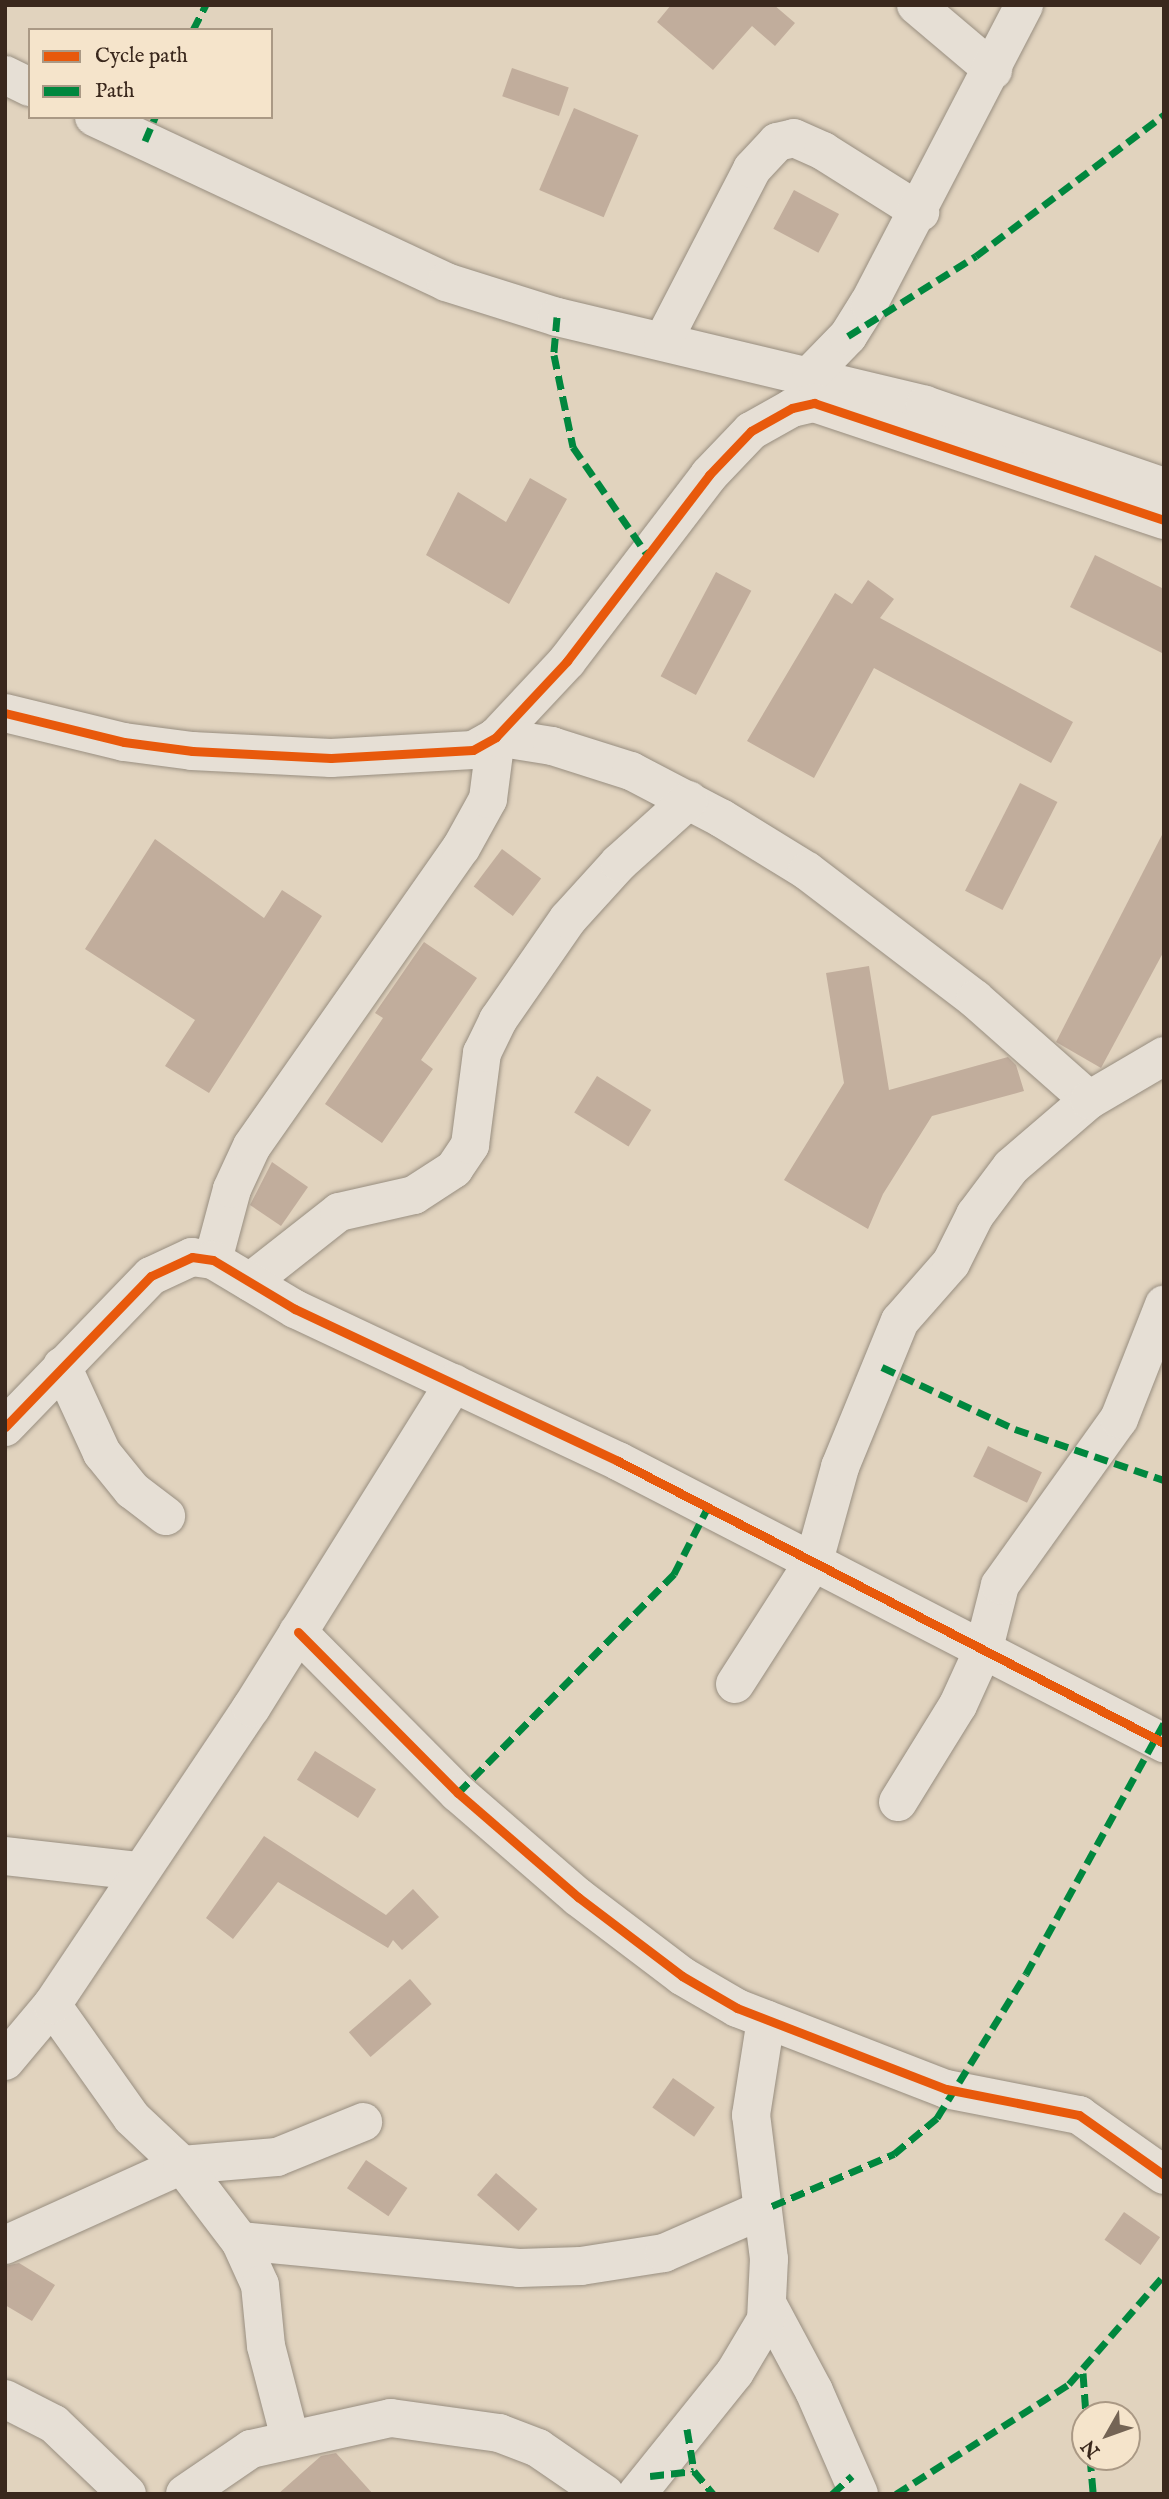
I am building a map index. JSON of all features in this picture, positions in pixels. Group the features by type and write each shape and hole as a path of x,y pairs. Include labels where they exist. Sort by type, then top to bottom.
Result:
{"street":[{"path":"916,5 993,70"},
{"path":"811,374 848,336 920,212 1024,5"},
{"path":"5,75 28,86"},
{"path":"98,119 446,282 557,317 811,374 925,405 1164,487"},
{"path":"663,341 752,169 777,142 794,138 823,152 920,212"},
{"path":"5,713 124,742 192,751 331,758 473,750 496,737 567,661 709,475 751,431 792,408 828,403 1164,520"},
{"path":"496,737 589,756 689,800 807,871 975,999 1089,1100"},
{"path":"213,1259 232,1189 252,1146 461,848 488,800 496,737"},
{"path":"250,1282 339,1212 414,1195 454,1169 470,1145 482,1054 498,1020 568,919 619,863 689,800"},
{"path":"735,1684 814,1561 840,1467 900,1321 951,1263 975,1215 1011,1167 1089,1100 1164,1056"},
{"path":"5,1427 151,1276 192,1257 213,1259 250,1282 814,1561 1164,1743"},
{"path":"898,1802 958,1705 984,1648 1000,1585 1027,1540 1112,1433 1164,1305"},
{"path":"62,1366 102,1453 132,1490 166,1516"},
{"path":"5,2061 52,2005 298,1632 454,1383"},
{"path":"298,1632 412,1752 578,1897 682,1976 766,2019 946,2090 1079,2115 1164,2175"},
{"path":"5,1856 138,1871"},
{"path":"52,2005 132,2118 182,2165 240,2241 260,2286 266,2346 290,2438"},
{"path":"766,2019 751,2115 769,2307 814,2392 859,2494"},
{"path":"5,2245 182,2165 277,2157 363,2122"},
{"path":"240,2241 519,2268 580,2266 664,2253 762,2210"},
{"path":"637,2494 735,2372 769,2307"},
{"path":"5,2399 54,2424 127,2494"},
{"path":"195,2490 251,2449 290,2438 391,2418 456,2425 538,2448 605,2494"}],"building":[{"path":"671,5 774,5 795,23 775,46 752,26 713,70 657,22"},
{"path":"512,68 569,88 559,116 502,96"},
{"path":"574,108 638,135 604,217 539,190"},
{"path":"794,190 839,214 818,253 773,229"},
{"path":"530,478 567,499 509,604 426,555 458,492 506,522"},
{"path":"1095,555 1164,589 1164,654 1070,607"},
{"path":"716,572 751,591 696,695 661,676"},
{"path":"868,580 894,599 880,618 1073,722 1051,763 874,668 814,778 747,741 835,593 852,604"},
{"path":"1020,783 1057,802 1002,910 965,891"},
{"path":"1164,831 1164,951 1101,1068 1056,1042"},
{"path":"155,839 264,918 282,890 322,916 209,1093 165,1066 195,1020 85,949"},
{"path":"502,849 541,878 513,916 474,887"},
{"path":"424,942 477,978 421,1060 433,1069 382,1143 325,1104 383,1018 375,1013"},
{"path":"869,966 889,1090 1008,1057 1016,1065 1024,1091 932,1116 883,1194 868,1229 784,1180 844,1083 826,973"},
{"path":"597,1076 651,1110 628,1146 574,1112"},
{"path":"272,1162 308,1187 281,1226 250,1205"},
{"path":"988,1446 1042,1472 1027,1503 973,1477"},
{"path":"315,1751 376,1789 358,1818 297,1780"},
{"path":"264,1836 386,1915 413,1889 439,1917 402,1950 393,1940 388,1948 278,1882 233,1939 206,1918"},
{"path":"410,1979 432,2004 371,2057 349,2032"},
{"path":"673,2078 715,2107 694,2137 652,2107"},
{"path":"366,2160 407,2188 388,2216 347,2188"},
{"path":"496,2173 538,2209 518,2231 477,2195"},
{"path":"1124,2212 1160,2237 1141,2265 1104,2240"},
{"path":"19,2263 55,2285 32,2321 5,2305 5,2266"},
{"path":"336,2453 373,2494 278,2494 321,2456"}],"marked path":[{"path":"194,28 206,5"},
{"path":"848,336 976,256 1164,115"},
{"path":"145,141 154,119"},
{"path":"557,317 554,355 573,447 649,557"},
{"path":"882,1367 1015,1429 1164,1480"},
{"path":"458,1793 674,1574 708,1507"},
{"path":"772,2206 894,2154 937,2118 1026,1974 1164,1723"},
{"path":"896,2494 1069,2384 1164,2275"},
{"path":"1083,2373 1085,2401"},
{"path":"687,2429 694,2471 713,2494"},
{"path":"650,2476 694,2471"},
{"path":"1091,2471 1093,2494"},
{"path":"832,2494 852,2476"}],"cycle path":[{"path":"5,713 124,742 192,751 331,758 473,750 496,737 567,661 709,475 751,431 792,408 814,403 1164,520"},
{"path":"5,1427 151,1276 192,1257 213,1260 295,1309 618,1461 1164,1743"},
{"path":"298,1632 458,1793 578,1897 682,1976 737,2008 946,2089 1079,2115 1164,2175"}]}
